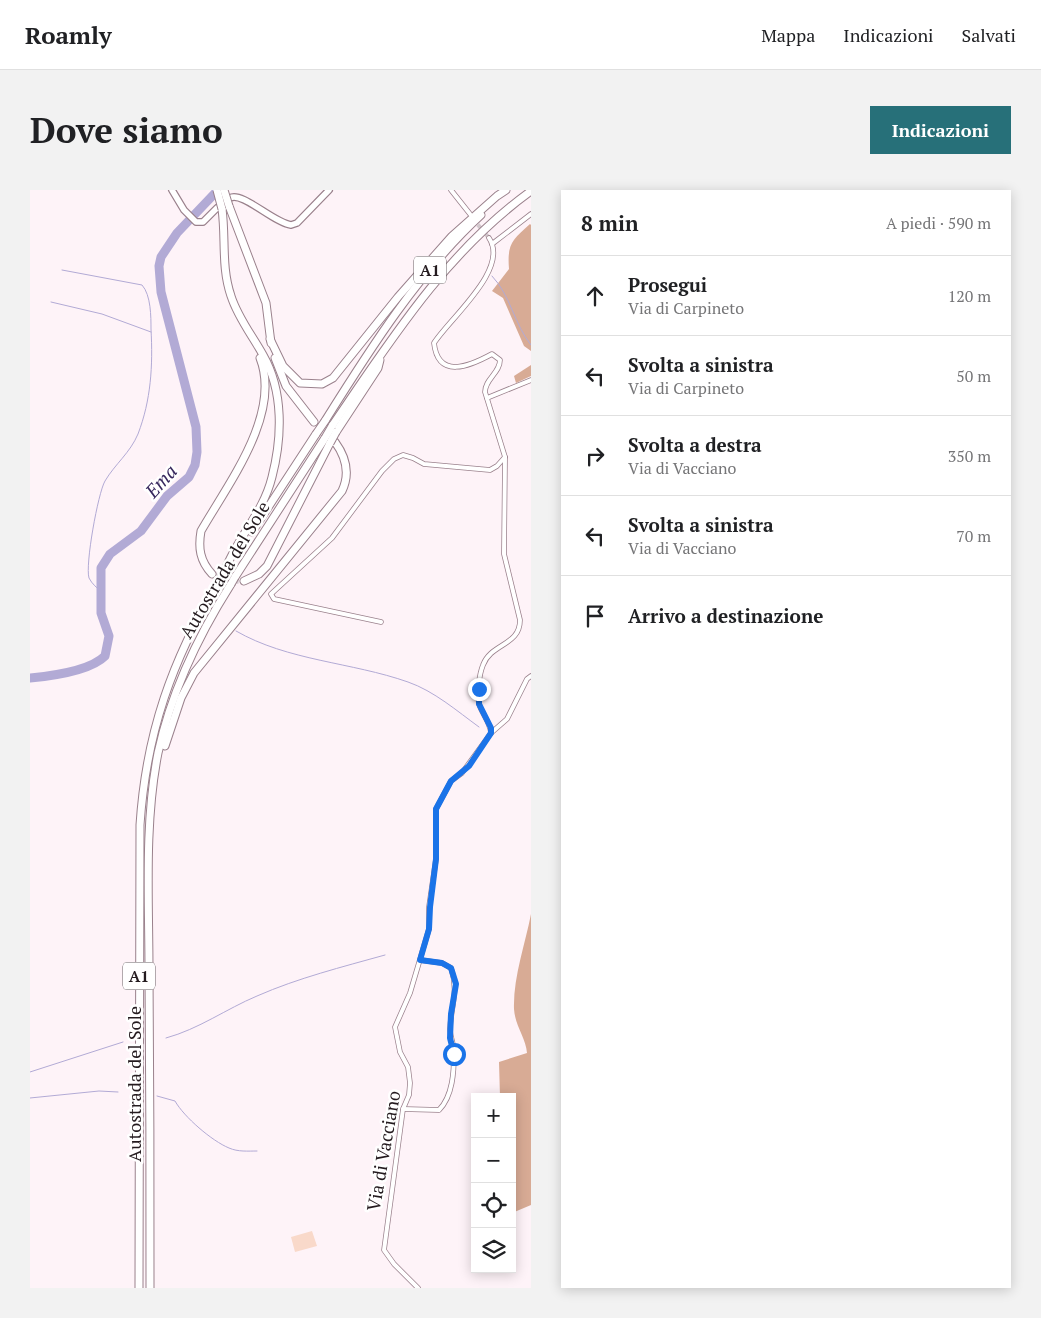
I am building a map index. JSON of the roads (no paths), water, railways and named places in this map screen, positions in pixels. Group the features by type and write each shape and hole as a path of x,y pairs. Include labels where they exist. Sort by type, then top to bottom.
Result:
{"highway":[{"path":"217,190 259,282 266,303 270,339 278,369 286,386 314,422"},
{"path":"221,578 227,564 262,506 272,480 280,434 275,382 265,357 237,313 230,293 225,270 224,190"},
{"path":"270,339 283,366 300,383 322,384 333,378 398,297 452,236 489,202 506,190"},
{"name":"Autostrada del Sole","path":"139,1288 139,933 142,792 146,758 162,700 191,631 221,578 363,362 423,279 468,227 511,190"},
{"name":"Autostrada del Sole","path":"150,1288 150,824 154,780 164,730 180,682 205,629 235,577 330,441 334,429 381,354 452,261 478,235 531,191"},
{"path":"212,574 203,562 200,554 201,532 251,444 265,396 266,380 252,336"},
{"path":"154,780 181,698 194,673 342,491 346,480 346,466 342,452 330,441 271,559 259,574 244,581"}],"street":[{"path":"172,190 193,219 239,197 275,220 291,225 297,223 329,190"},
{"path":"451,190 470,214"},
{"path":"492,244 531,214"},
{"path":"489,238 492,244 493,260 488,275 434,343 435,350 443,361 455,368 464,368 492,354 500,360 500,367 485,386 505,457 504,554 520,620 520,628 511,642 490,654 483,666 479,704 491,728 491,733"},
{"path":"487,398 531,380"},
{"path":"381,622 274,599 271,594 332,538 382,471 394,460 403,456 413,458 424,464 490,470 505,457"},
{"name":"Via di Vacciano","path":"418,1288 394,1264 384,1250 403,1109 409,1095 410,1083 408,1066 400,1052 395,1027 399,1013 410,993 429,929 436,859 436,809 451,781 469,766 491,733 507,719 526,680 531,676"},
{"path":"403,1109 439,1110 450,1090 453,1077 454,1050 450,1038 450,1030 456,984 451,968 442,963 420,960"}],"waterway":[{"name":"Ema","path":"30,678 80,669 105,656 109,636 101,613 101,568 110,554 141,531 167,496 189,477 195,465 197,452 196,427 161,292 159,266 161,257 177,233 218,190"},
{"path":"62,270 142,285 150,306 151,370 146,408 135,441 105,481 93,529 88,571 89,578 102,592"},
{"path":"492,276 504,292 520,328 531,345"},
{"path":"51,302 102,314 151,332"},
{"path":"236,631 277,649 408,682 436,696 479,727"},
{"path":"166,1038 288,984 385,955"},
{"path":"30,1072 123,1042"},
{"path":"30,1098 99,1091 118,1092"},
{"path":"157,1096 175,1101 192,1121 222,1145 236,1150 257,1151"}],"tunnel":[{"path":"474,220 489,238"},
{"path":"212,574 219,578 244,581"}]}
